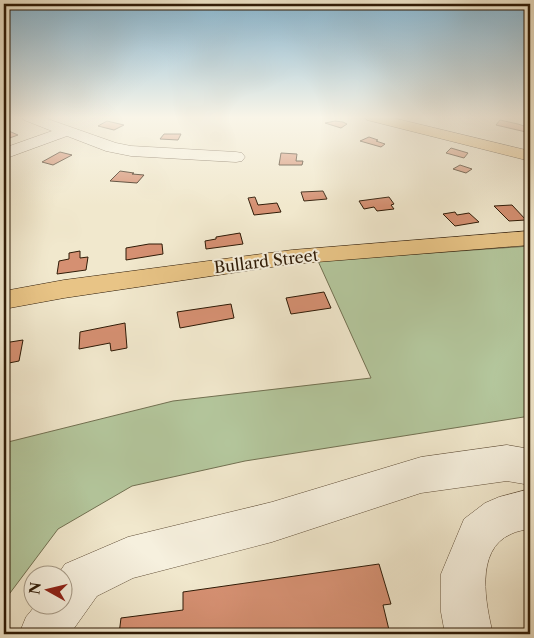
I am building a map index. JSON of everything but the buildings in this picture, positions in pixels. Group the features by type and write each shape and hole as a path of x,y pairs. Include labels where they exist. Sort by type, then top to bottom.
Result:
{"main road":[{"path":"493,147 530,156"},
{"name":"Bullard Street","path":"4,300 64,289 292,257 530,238"}],"street":[{"path":"4,154 23,147"},
{"path":"111,147 131,150 236,157"},
{"path":"72,592 81,580 128,558 272,522 421,475 507,463 530,467"},
{"path":"469,634 464,612 463,574 479,534 499,517 530,509"},
{"path":"43,634 55,616"}],"green space":[{"path":"530,246 530,416 245,461 132,486 58,529 30,566 22,566 22,577 4,601 4,443 173,401 371,378 318,261"}]}
